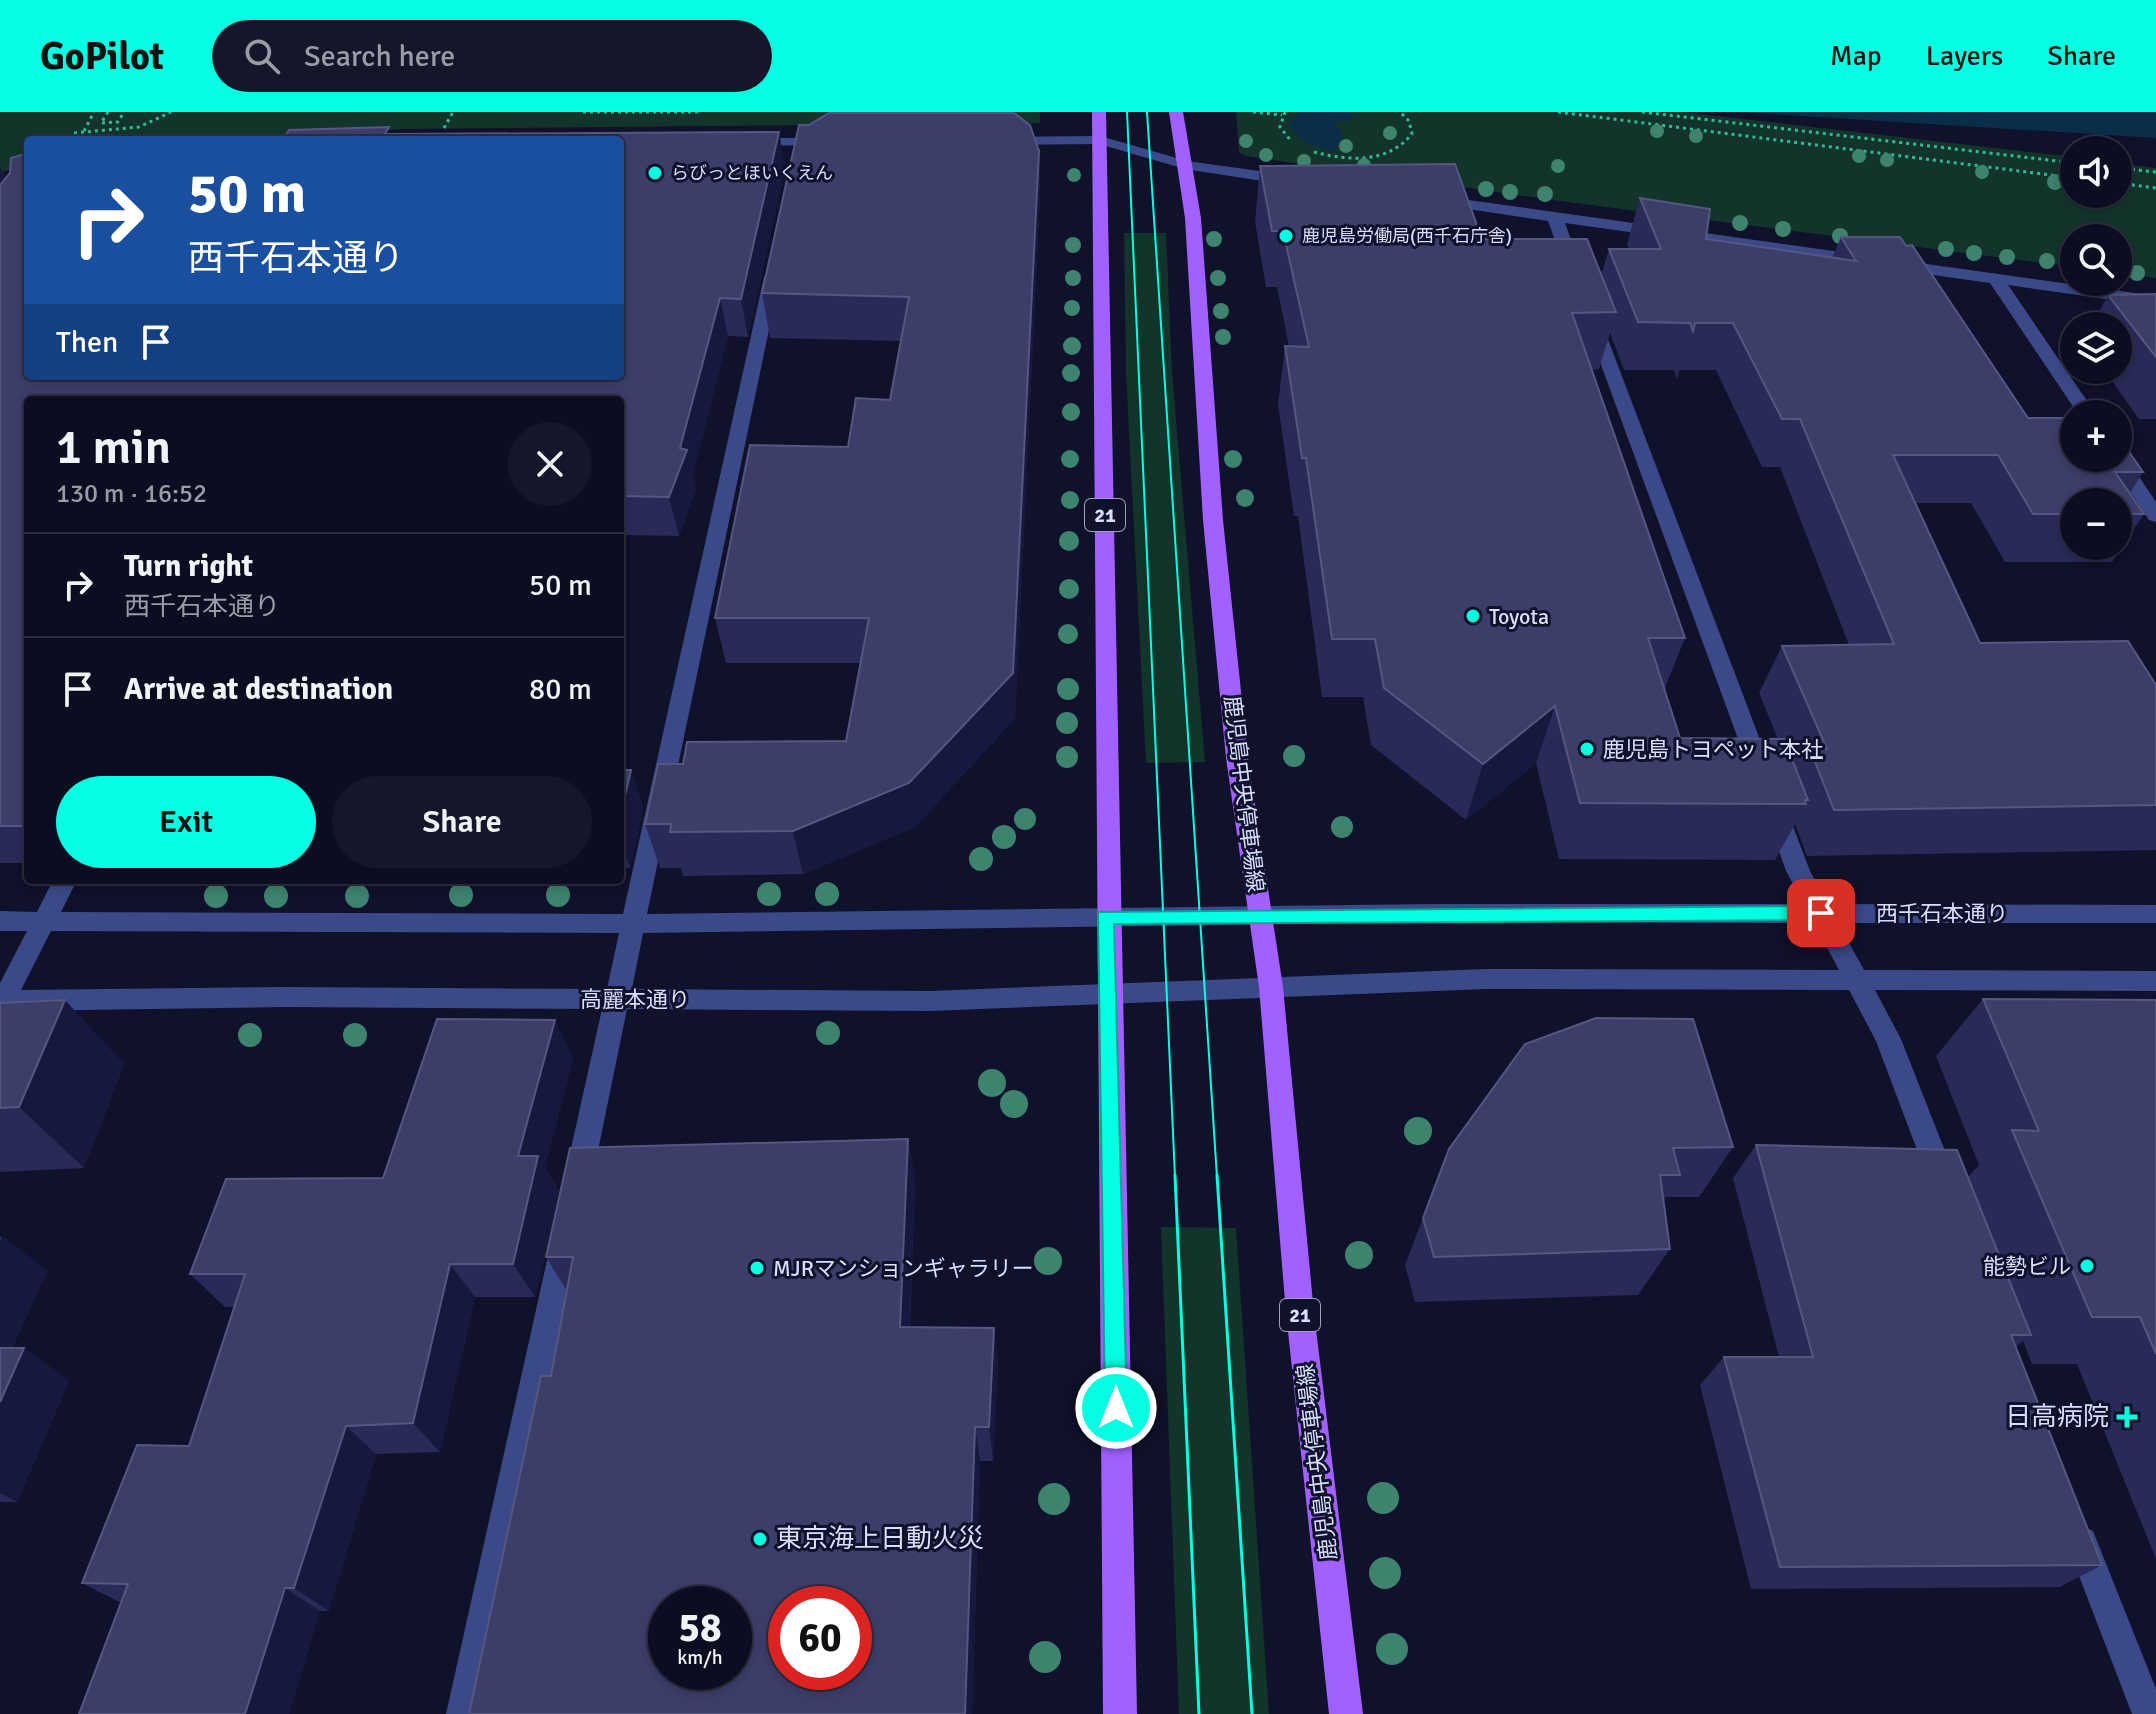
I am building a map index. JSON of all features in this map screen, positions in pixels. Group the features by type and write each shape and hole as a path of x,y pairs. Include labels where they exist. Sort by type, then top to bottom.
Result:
{"main road":[{"name":"21","path":"1099,112 1103,221 1106,994 1114,1224 1120,1714"},
{"name":"鹿児島中央停車場線","path":"1176,112 1193,218 1213,520 1237,758 1271,987 1300,1313 1346,1714"}],"street":[{"path":"986,141 1100,140 1185,165 1308,183"},
{"path":"741,142 848,141"},
{"path":"796,169 801,142"},
{"path":"1419,198 2156,301"},
{"path":"1555,218 1798,871 1888,1039 1951,1200"},
{"path":"463,1714 776,262"},
{"path":"1996,279 2078,400"},
{"path":"2126,472 2156,516"},
{"path":"1,1003 63,884"},
{"name":"西千石本通り","path":"1105,917 2156,914"},
{"path":"0,921 635,924 1105,917"},
{"path":"1271,987 1486,979 2156,981"},
{"name":"高麗本通り","path":"1,1003 617,998 930,1001 1271,987"},
{"path":"2070,1509 2149,1714"}],"path":[{"path":"83,132 94,112"},
{"path":"108,112 101,123 118,122 124,112"},
{"path":"74,133 139,127 171,112"},
{"path":"444,128 453,112"},
{"path":"583,112 617,112 629,117 702,112"},
{"path":"1253,112 1284,114 1280,127 1297,145"},
{"path":"1307,150 1345,158 1394,150 1412,134 1409,121 1400,112"},
{"path":"1560,112 2060,176"},
{"path":"1642,112 2060,161"},
{"path":"2132,169 2156,172"},
{"path":"2132,185 2156,188"}],"green space":[{"path":"0,112 1040,112 1040,123 403,129 322,136 24,136 24,168 0,172"},
{"path":"1236,112 1681,112 2060,155 2060,208 2132,208 2132,165 2156,168 2156,278 2132,275 2132,224 2060,224 2060,265 1560,201 1246,156 1239,152"},
{"path":"1124,233 1166,233 1172,372 1205,762 1146,763 1126,372"},
{"path":"1161,1227 1236,1228 1269,1714 1179,1714"}],"water":[{"path":"1299,112 1353,112 1351,120 1333,124 1343,132 1335,152 1314,146 1297,135 1289,123"},
{"path":"1738,112 2156,112 2156,138"}],"building":[{"path":"829,113 1014,113 1030,125 1039,151 1013,673 909,783 793,831 670,832 671,824 645,824 658,764 683,764 687,742 846,741 869,618 715,618 750,445 848,447 856,398 890,400 909,297 762,293 799,125 809,125"},
{"path":"389,127 385,134 779,132 741,299 720,298 680,448 687,450 669,497 624,496 624,396 24,396 24,826 0,826 0,185 10,173 11,158 24,155 24,380 624,380 624,136 285,136 289,130"},
{"path":"1455,164 1482,239 1587,239 1616,312 1572,313 1685,638 1648,638 1680,738 1784,739 1808,800 1805,800 1806,804 1580,803 1555,706 1483,764 1384,688 1375,639 1332,639 1306,458 1302,458 1285,346 1309,347 1283,231 1272,231 1260,166"},
{"path":"1640,198 1710,209 1706,239 1856,261 1841,237 1900,237 1906,246 1912,245 2028,418 2060,418 2060,472 2115,472 2126,488 2060,488 2060,514 2033,514 1998,455 1893,455 1980,643 2128,641 2156,685 2156,805 1834,810 1810,749 1827,749 1782,646 1894,644 1800,419 1782,419 1733,323 1695,323 1693,331 1690,323 1638,322 1609,249 1661,249"},
{"path":"2156,294 2156,357 2132,326 2132,312 2121,312 2109,296"},
{"path":"2132,456 2143,472 2132,472"},
{"path":"2132,497 2144,514 2132,514"},
{"path":"624,770 631,770 624,800"},
{"path":"1983,999 2156,1000 2156,1354 2140,1317 2092,1317 2012,1130 2039,1131"},
{"path":"65,1000 19,1107 0,1108 0,1003"},
{"path":"1596,1018 1693,1019 1733,1147 1673,1148 1680,1175 1660,1175 1670,1249 1434,1257 1423,1218 1449,1149 1525,1044"},
{"path":"437,1019 555,1020 518,1156 538,1156 513,1264 450,1264 413,1423 346,1426 294,1588 285,1588 245,1714 79,1714 128,1584 82,1583 137,1445 189,1446 245,1274 190,1274 226,1179 383,1178"},
{"path":"908,1139 900,1327 994,1328 989,1427 975,1427 965,1714 469,1714 541,1376 551,1376 573,1257 546,1257 570,1148"},
{"path":"1756,1145 1957,1150 2031,1335 2011,1335 2102,1565 1780,1567 1724,1357 1813,1357"},
{"path":"0,1348 24,1348 0,1402"}],"tram line":[{"path":"1127,112 1175,1177"},
{"path":"1147,112 1217,1177"},
{"path":"1175,1175 1199,1714"},
{"path":"1217,1175 1252,1714"}],"place":[{"name":"らびっとほいくえん","path":"655,173"},
{"name":"鹿児島労働局(西千石庁舎)","path":"1286,236"},
{"name":"Toyota","path":"1473,616"},
{"name":"鹿児島トヨペット本社","path":"1587,749"},
{"name":"能勢ビル","path":"2087,1266"},
{"name":"MJRマンションギャラリー","path":"757,1268"},
{"name":"日高病院","path":"2127,1417"},
{"name":"東京海上日動火災","path":"760,1539"}],"route":[{"path":"1116,1408 1105,917 1821,913"}]}
